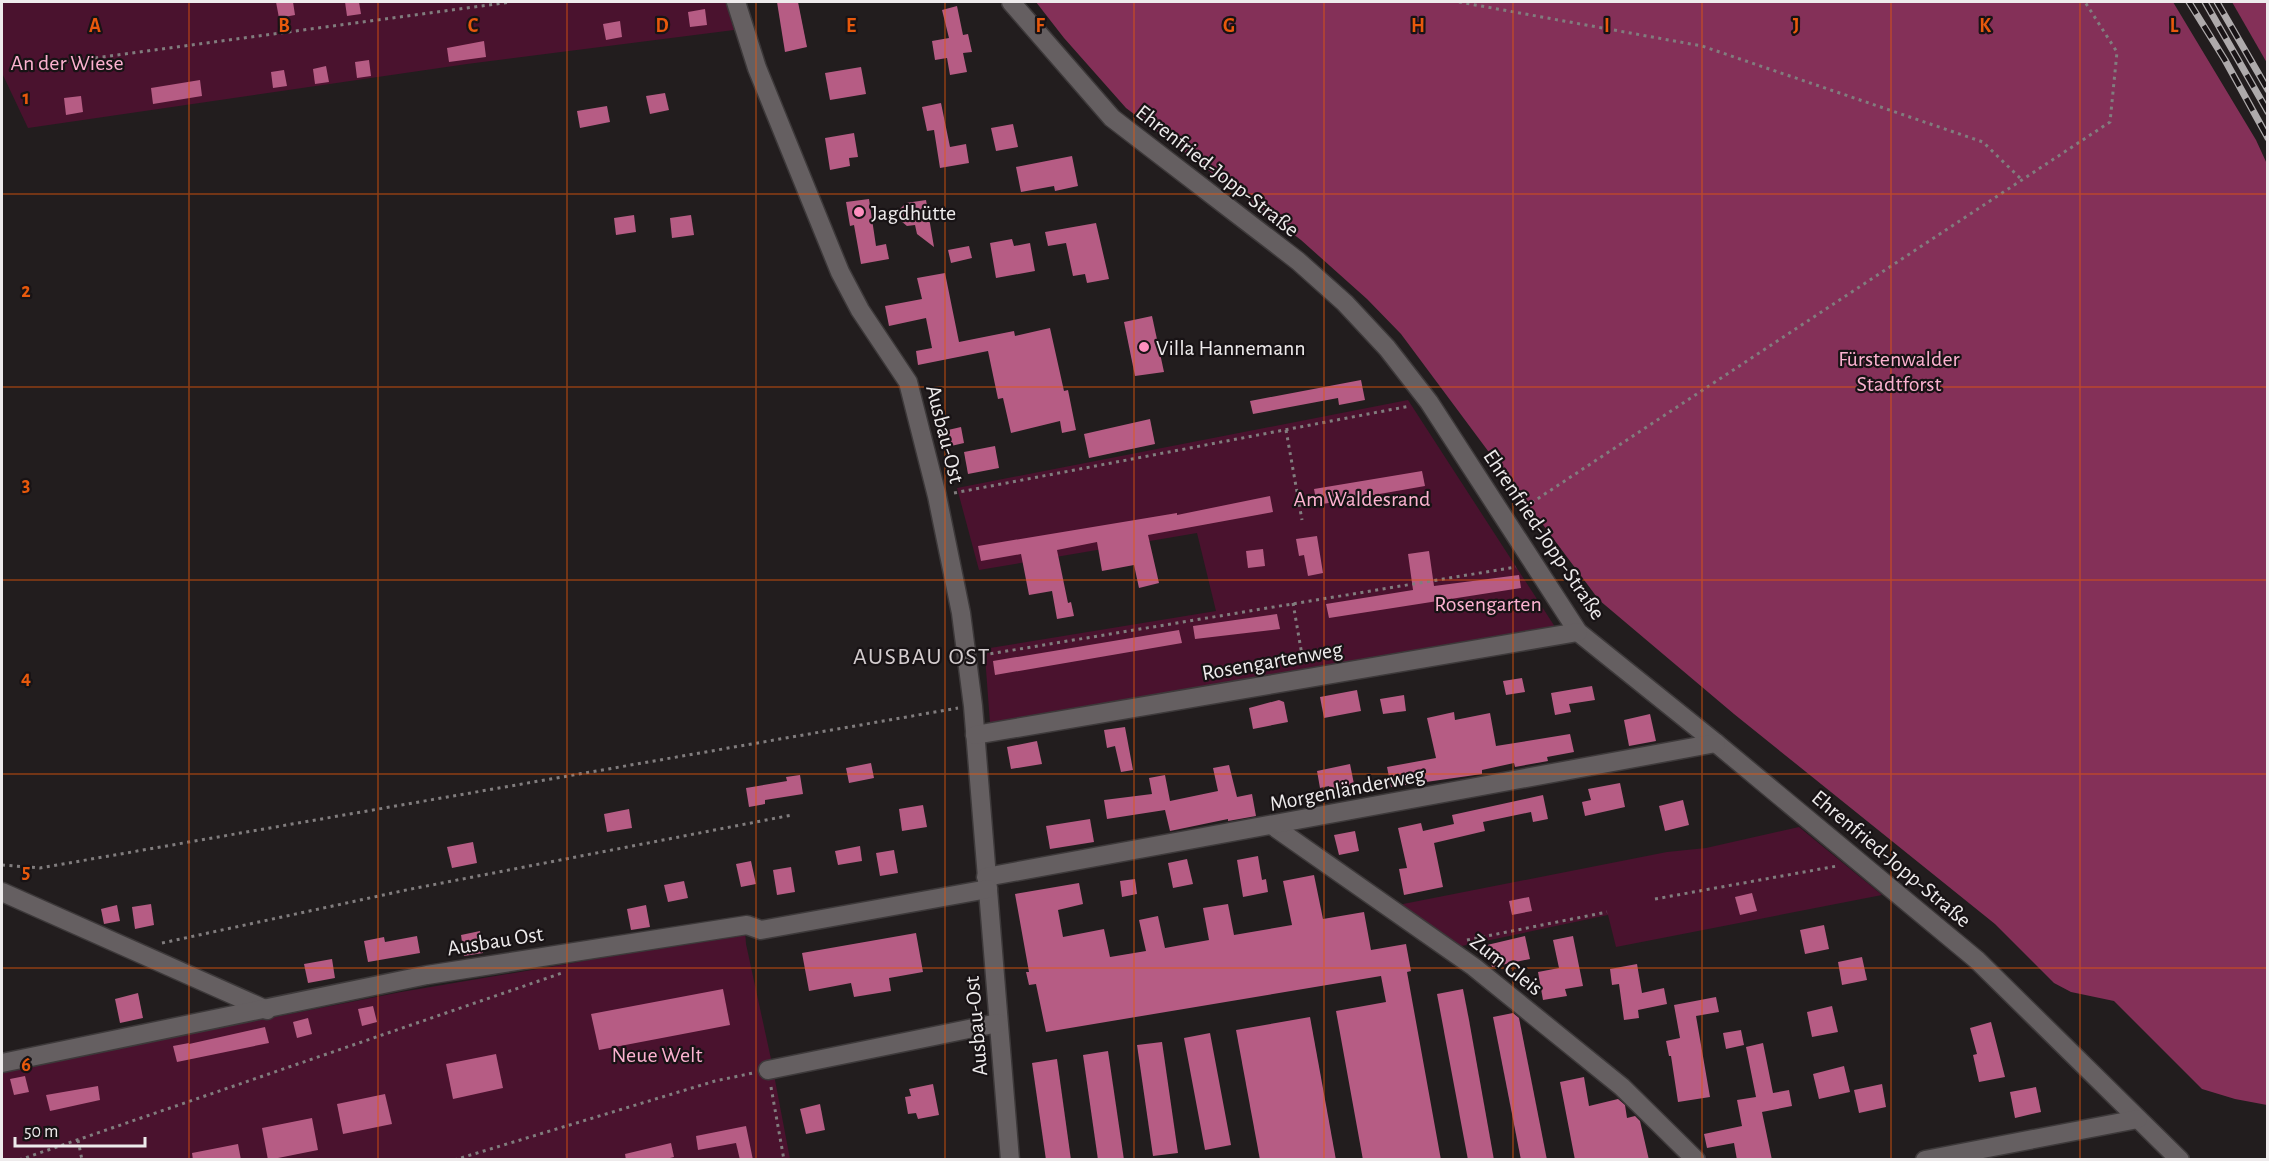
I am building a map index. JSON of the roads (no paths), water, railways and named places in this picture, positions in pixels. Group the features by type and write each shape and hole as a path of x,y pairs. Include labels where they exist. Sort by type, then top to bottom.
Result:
{"street":[{"name":"Ausbau-Ost","path":"736,2 757,68 840,272 860,310 908,382 938,496 961,613 973,706 1010,1160"},
{"name":"Ehrenfried-Jopp-Straße","path":"1011,2 1112,118 1298,261 1337,296 1387,348 1429,402 1578,632 1716,743 1977,960 2180,1160"},
{"name":"Rosengartenweg","path":"975,735 1578,632"},
{"name":"Morgenländerweg","path":"987,883 1273,826 1716,743"},
{"name":"Zum Gleis","path":"1273,826 1474,967 1622,1087 1696,1160"},
{"name":"Ausbau Ost","path":"2,1064 428,975 747,925 761,930 987,883"},
{"path":"2,892 267,1010"},
{"path":"768,1070 998,1023"},
{"path":"1925,1160 2138,1119"}],"railway":[{"path":"2189,2 2225,60 2268,138"},
{"path":"2205,2 2268,112"},
{"path":"2217,2 2268,90"}],"place":[{"name":"Jagdhütte","path":"859,212"},
{"name":"Villa Hannemann","path":"1144,347"}],"district":[{"name":"AUSBAU OST","path":"922,656"}],"park label":[{"name":"An der Wiese","path":"67,62"},
{"name":"Fürstenwalder Stadtforst","path":"1899,370"},
{"name":"Am Waldesrand","path":"1362,498"},
{"name":"Rosengarten","path":"1488,603"},
{"name":"Neue Welt","path":"657,1054"}]}
